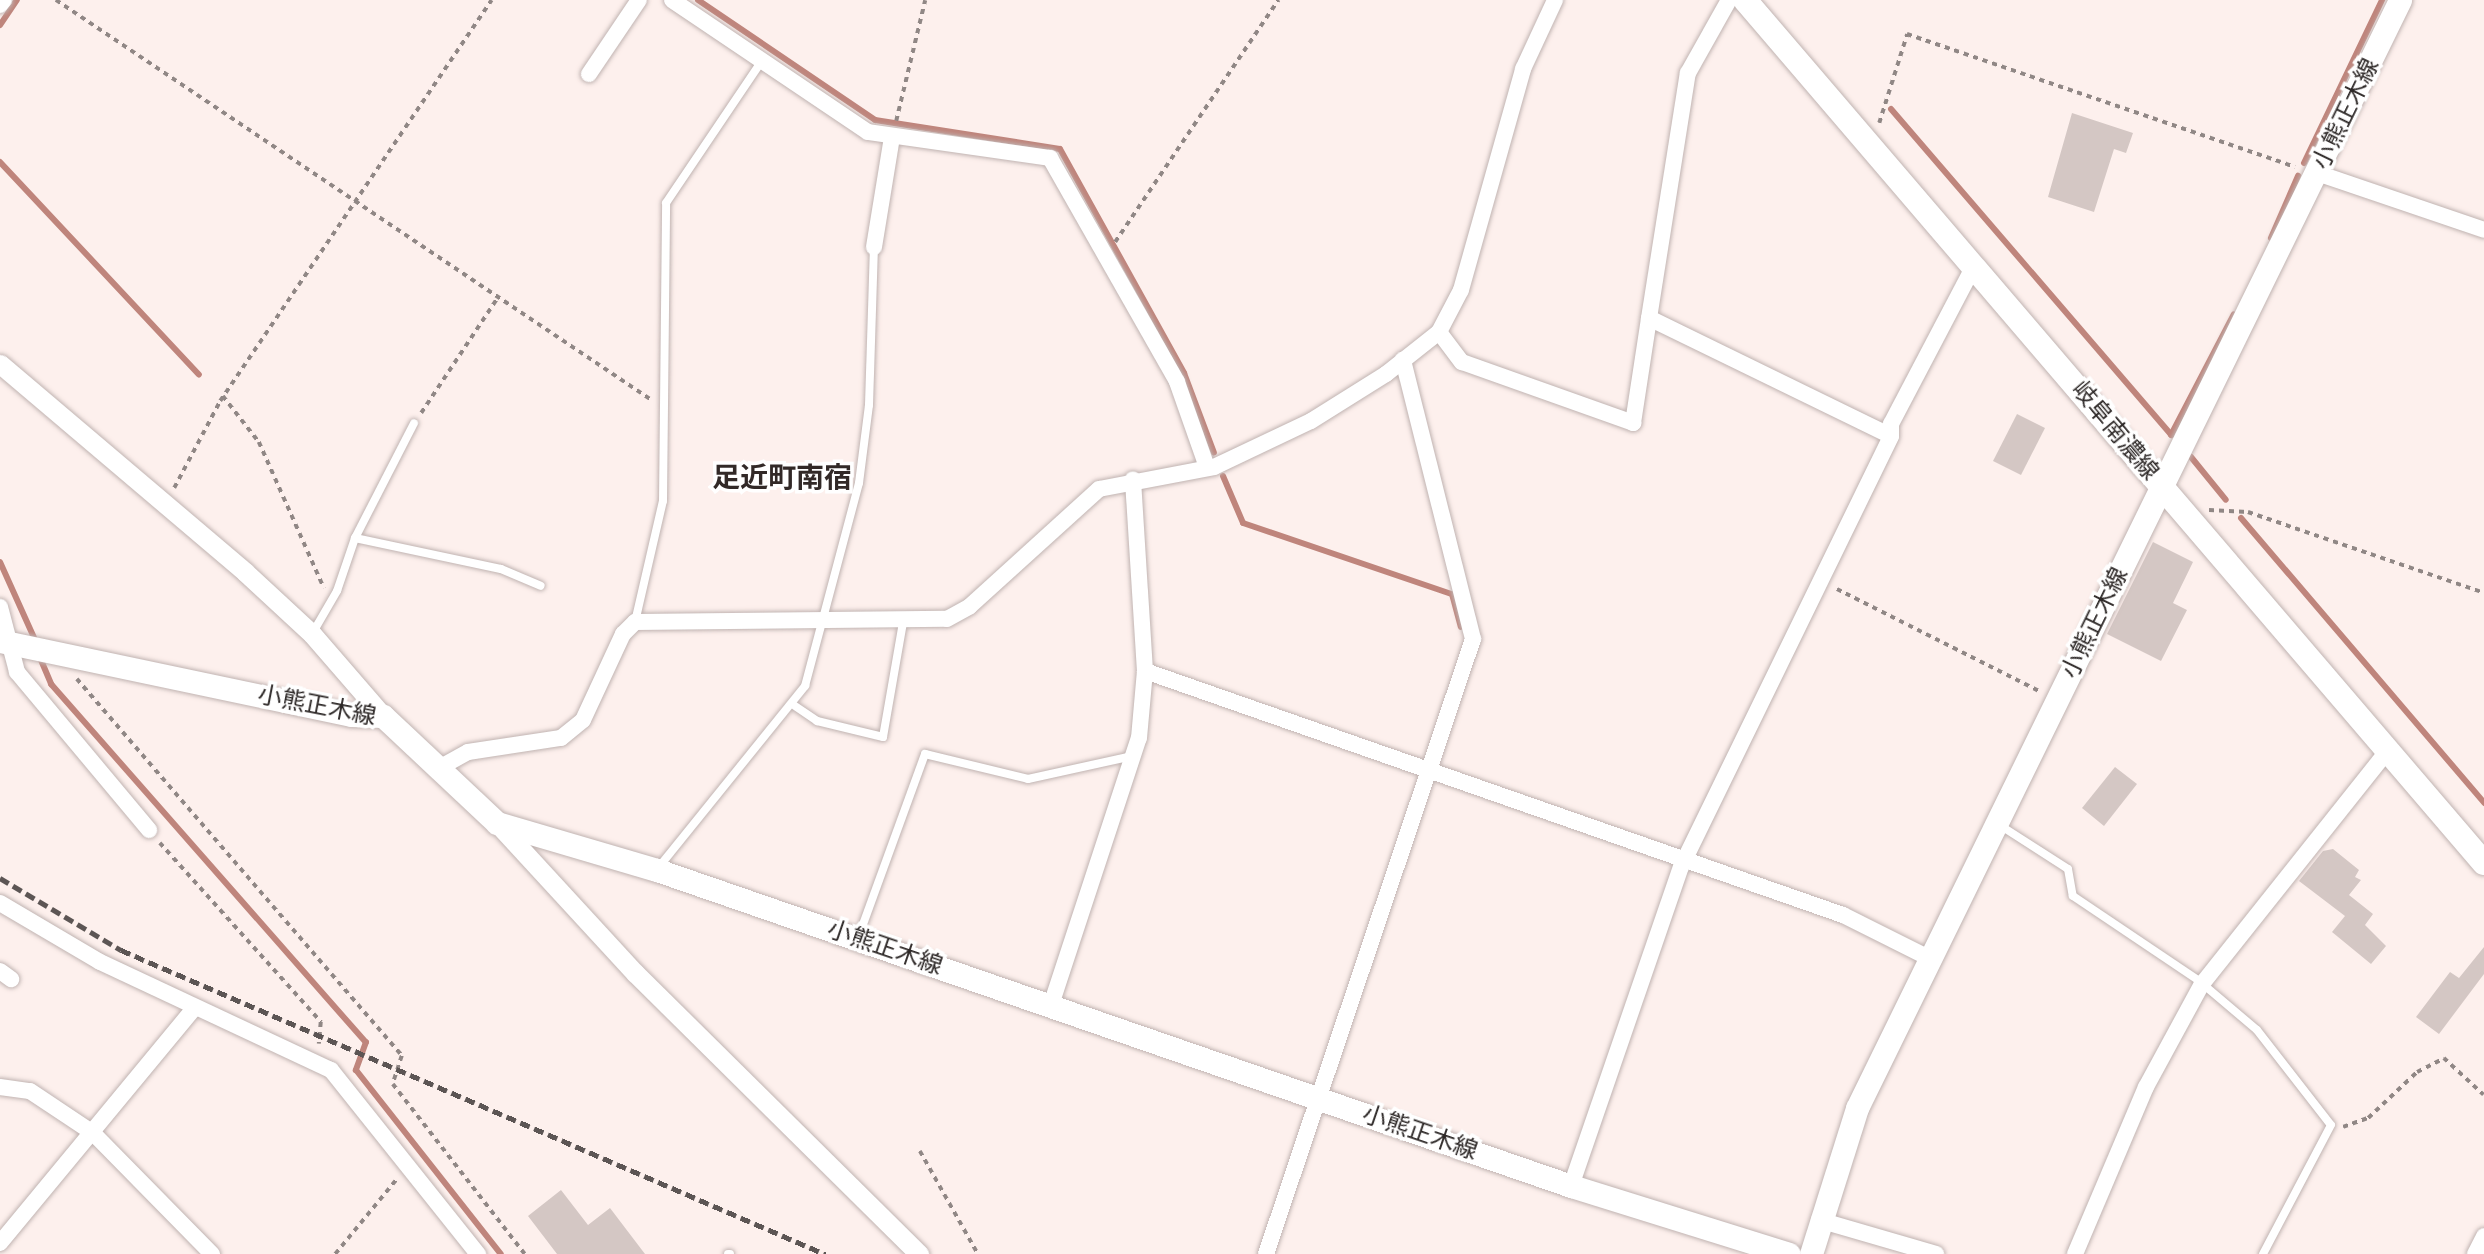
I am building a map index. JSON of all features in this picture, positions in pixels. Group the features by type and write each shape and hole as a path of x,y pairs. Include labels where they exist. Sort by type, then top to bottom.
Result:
{"main road":[{"name":"岐阜南濃線","path":"1745,0 2484,863"},
{"name":"小熊正木線","path":"1811,1254 1819,1220 1857,1108 1931,959 1993,821 2057,700 2400,0"},
{"name":"小熊正木線","path":"10,643 351,715 383,716 497,823 657,870 1571,1186 1788,1254"}],"street":[{"path":"0,5 4,0"},
{"path":"589,74 639,0"},
{"path":"672,0 868,132 1050,158 1177,382 1207,467"},
{"path":"439,768 468,752 561,738 583,720 622,634 635,622 903,622 947,619 970,606 1091,495 1133,479 1207,467 1311,421 1403,360 1439,332 1467,272 1523,69 1555,0"},
{"path":"1439,332 1462,362 1633,423 1688,73 1729,0"},
{"path":"874,247 892,137"},
{"path":"2317,173 2484,230"},
{"path":"1571,1186 1687,858 1891,436 1891,424 1974,266"},
{"path":"1649,318 1891,436"},
{"path":"1266,1254 1432,770 1473,639 1403,360"},
{"path":"0,364 312,634 383,716"},
{"path":"1051,1005 1133,755 1145,671 1133,479"},
{"path":"0,607 17,672 44,712 149,831"},
{"path":"1145,671 1687,858 1843,915 1931,959"},
{"path":"2076,1254 2146,1087 2202,985 2388,750"},
{"path":"497,823 626,964 919,1254"},
{"path":"2,909 195,1007 309,1057 331,1070 478,1254"},
{"path":"0,1243 195,1007"},
{"path":"0,1087 30,1091 93,1133 212,1254"},
{"path":"1819,1220 1936,1254"},
{"path":"2475,1254 2484,1236"}],"lane":[{"path":"635,622 663,501 666,203 761,62"},
{"path":"657,870 795,706 859,483 869,405 874,247"},
{"path":"312,634 337,591 355,538 414,423"},
{"path":"355,538 501,569 541,586"},
{"path":"795,706 817,721 883,737 903,622"},
{"path":"858,939 925,754 1028,779 1133,755"},
{"path":"1993,821 2068,869 2073,896 2202,985 2257,1030 2331,1125 2263,1254"}],"path":[{"path":"56,0 355,202 663,404"},
{"path":"164,506 223,396 491,0"},
{"path":"892,137 925,0"},
{"path":"1104,251 1119,240 1278,0"},
{"path":"1865,138 1878,125 1907,34 2317,173"},
{"path":"414,423 498,297"},
{"path":"223,396 259,442 325,589 337,591"},
{"path":"2192,519 2215,508 2248,512 2484,593"},
{"path":"1820,580 2057,700"},
{"path":"62,653 88,696 402,1056 393,1084 525,1254"},
{"path":"149,831 317,1018 324,1029 309,1057"},
{"path":"2331,1125 2368,1118 2417,1072 2444,1058 2484,1095"},
{"path":"920,1151 978,1254"},
{"path":"335,1254 409,1165"}],"building":[{"path":"2072,113 2133,133 2126,153 2114,149 2094,212 2048,197"},
{"path":"2017,414 2045,428 2021,475 1993,461"},
{"path":"2153,542 2193,562 2173,603 2187,610 2161,661 2107,634"},
{"path":"2115,767 2137,784 2104,826 2082,808"},
{"path":"2333,849 2359,870 2355,877 2361,880 2349,895 2373,914 2365,925 2386,946 2371,964 2332,932 2345,916 2299,881 2323,851"},
{"path":"2484,947 2484,974 2439,1034 2416,1017 2450,972 2459,978"},
{"path":"561,1190 588,1225 610,1208 645,1254 557,1254 528,1216"}],"waterway":[{"path":"0,25 17,0"},
{"path":"698,0 875,120 1060,149 1184,373 1214,453"},
{"path":"2304,163 2382,0"},
{"path":"1891,109 2171,435 2234,314"},
{"path":"0,162 199,375"},
{"path":"2271,238 2298,176"},
{"path":"2191,457 2226,500"},
{"path":"1223,476 1243,523 1452,594 1461,627"},
{"path":"2241,518 2484,803"},
{"path":"0,562 36,642"},
{"path":"38,653 51,684 366,1042 356,1070 501,1254"}],"railway":[{"path":"0,878 121,950 825,1254"}],"district":[{"name":"足近町南宿","path":"782,478"}]}
